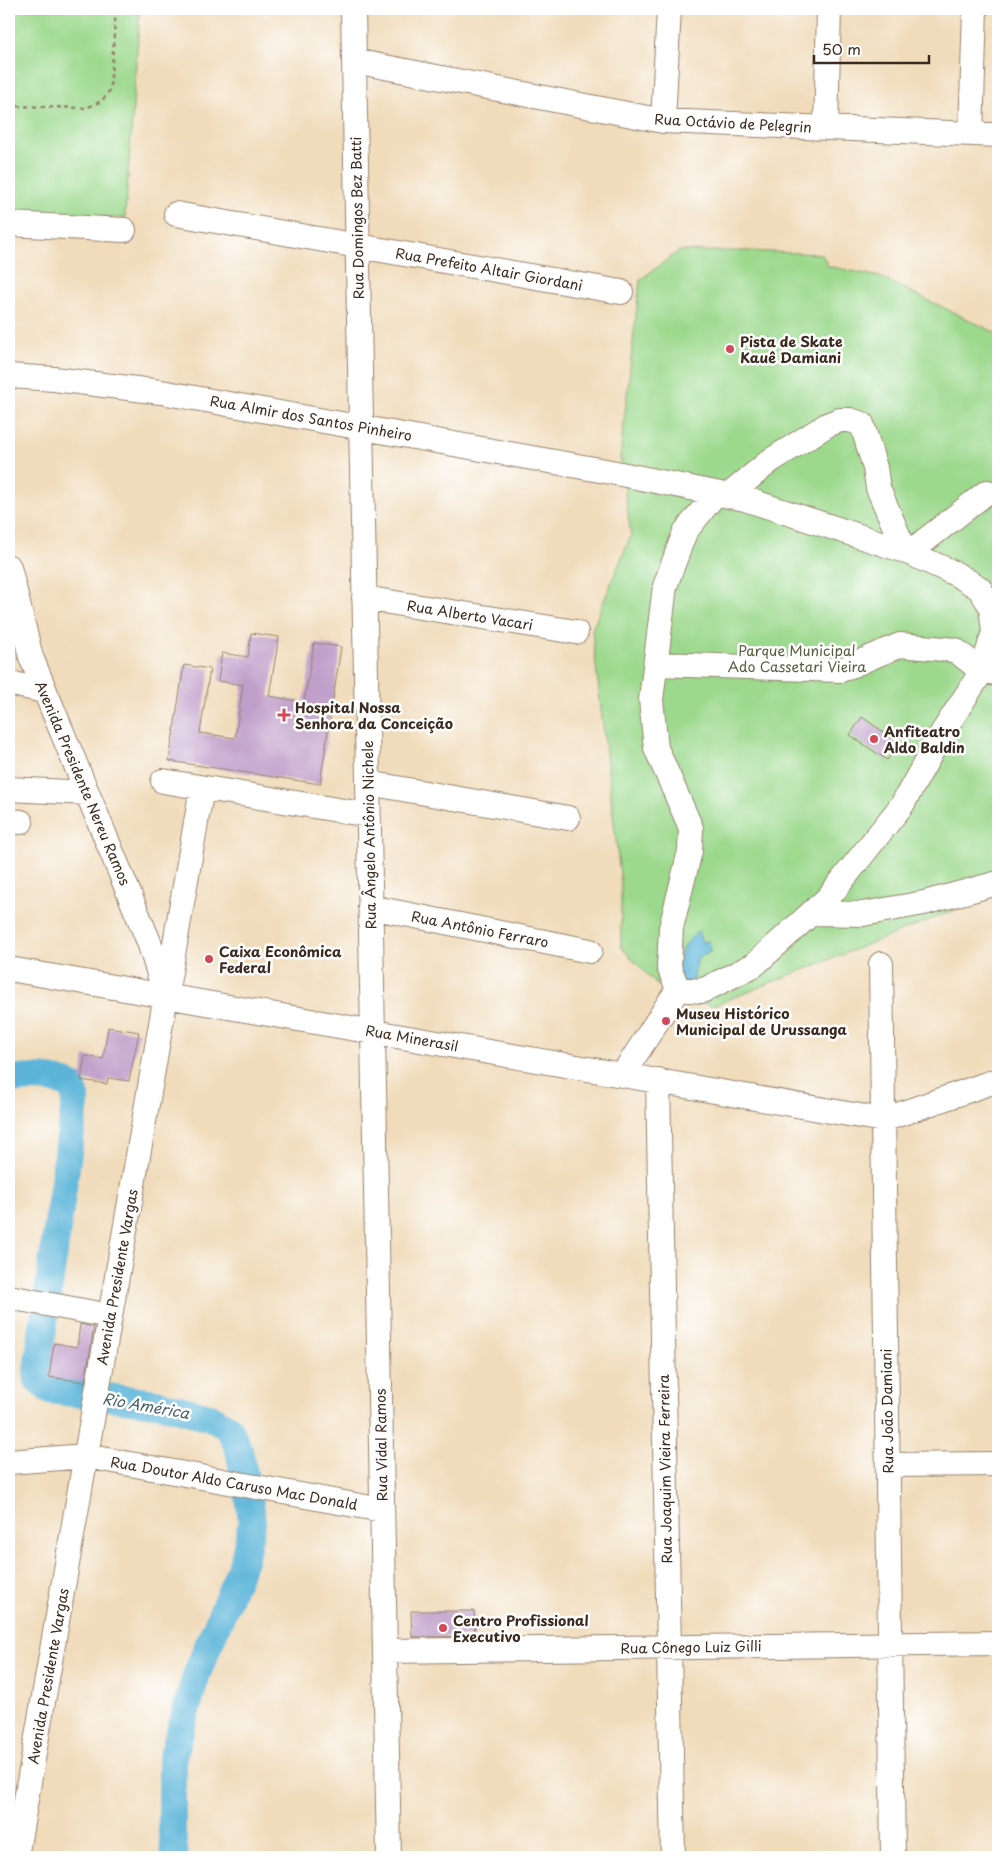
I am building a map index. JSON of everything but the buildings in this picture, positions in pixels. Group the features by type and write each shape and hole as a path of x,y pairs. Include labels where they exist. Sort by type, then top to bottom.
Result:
{"street":[{"name":"Rua Domingos Bez Batti","path":"353,9 361,427"},
{"path":"663,121 669,9"},
{"path":"826,128 829,9"},
{"path":"971,134 975,9"},
{"name":"Rua Octávio de Pelegrin","path":"354,61 663,121 998,135"},
{"name":"Rua Prefeito Altair Giordani","path":"176,214 621,292"},
{"path":"9,224 124,230"},
{"name":"Rua Almir dos Santos Pinheiro","path":"9,376 130,387 611,472 745,499 907,552 956,574 979,588 991,606 994,632 990,672 964,699 942,733 902,805 828,898 754,965 702,990 678,989"},
{"path":"623,1074 678,989 669,967 671,928 690,851 691,828 656,748 651,700 657,664 665,586 685,532 713,499 827,425 840,420 850,420 862,424 875,468 878,488 907,552 986,492"},
{"name":"Rua Ângelo Antônio Nichele","path":"361,427 373,1032"},
{"name":"Avenida Presidente Nereu Ramos","path":"9,567 13,607 31,657 149,942 166,996"},
{"name":"Rua Alberto Vacari","path":"364,598 576,632"},
{"path":"657,664 841,670 900,645 955,650 990,672"},
{"path":"955,650 964,699"},
{"path":"9,683 44,691"},
{"path":"163,781 368,815"},
{"path":"368,784 568,818"},
{"name":"Avenida Presidente Vargas","path":"16,1857 15,1824 86,1456 202,788"},
{"path":"9,790 87,793"},
{"path":"813,913 863,914 924,903 998,883"},
{"name":"Rua Antônio Ferraro","path":"370,907 590,951"},
{"name":"Rua João Damiani","path":"881,964 894,1857"},
{"name":"Rua Minerasil","path":"9,969 883,1120"},
{"name":"Rua Vidal Ramos","path":"373,1032 389,1857"},
{"name":"Rua Joaquim Vieira Ferreira","path":"658,1080 673,1857"},
{"path":"883,1120 998,1080"},
{"path":"9,1296 110,1316"},
{"name":"Rua Doutor Aldo Caruso Mac Donald","path":"9,1462 86,1456 382,1510"},
{"path":"888,1465 998,1464"},
{"name":"Rua Cônego Luiz Gilli","path":"385,1651 998,1644"}],"path":[{"path":"9,106 86,108 102,101 110,90 116,9"}],"green space":[{"path":"9,9 140,9 125,218 9,213"},
{"name":"Parque Municipal Ado Cassetari Vieira","path":"679,251 822,254 828,266 880,277 998,334 998,893 712,1006 656,984 621,947 621,884 592,630 631,535 620,457 640,280"}],"water":[{"path":"698,931 702,942 709,941 710,952 697,959 693,986 677,979 681,952"}],"waterway":[{"name":"Rio América","path":"9,1079 41,1078 64,1083 72,1086 76,1097 37,1370 38,1380 50,1390 156,1403 210,1417 229,1428 239,1450 249,1497 252,1523 244,1560 197,1673 172,1759 172,1833 175,1857"}],"place":[{"name":"Pista de Skate Kauê Damiani","path":"730,349"},
{"name":"Hospital Nossa Senhora da Conceição","path":"284,715"},
{"name":"Anfiteatro Aldo Baldin","path":"874,739"},
{"name":"Caixa Econômica Federal","path":"209,959"},
{"name":"Museu Histórico Municipal de Urussanga","path":"666,1021"},
{"name":"Centro Profissional Executivo","path":"443,1628"}]}
